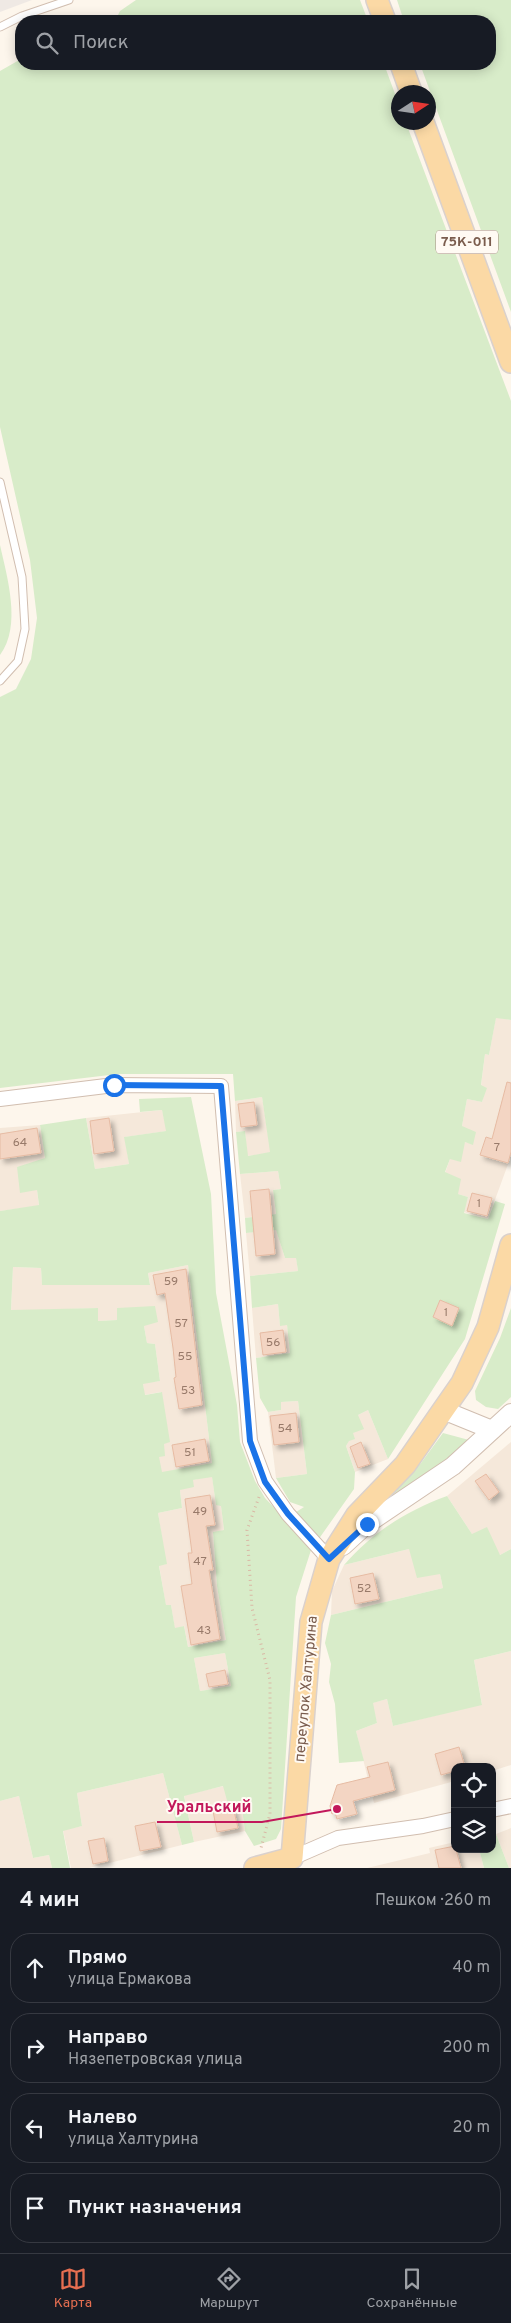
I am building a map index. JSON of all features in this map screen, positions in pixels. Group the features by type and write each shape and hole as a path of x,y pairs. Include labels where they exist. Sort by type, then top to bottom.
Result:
{"main road":[{"path":"377,0 383,15"},
{"path":"403,70 408,85"},
{"name":"75К-011","path":"425,130 511,362"},
{"name":"переулок Халтурина","path":"292,1858 310,1622 329,1559 357,1515 406,1465 462,1383 488,1327 511,1245"},
{"path":"255,1868 292,1858"}],"street":[{"path":"0,1098 114,1085 221,1086 250,1441 265,1482 288,1514 329,1559 367,1524 453,1466 511,1413"},
{"path":"443,1410 492,1430"},
{"path":"496,1809 511,1806"},
{"path":"292,1858 338,1838 423,1826 451,1820"}],"lane":[{"path":"25,15 69,0"},
{"path":"0,27 15,20"},
{"path":"0,482 22,577 25,629 18,661 0,681"}],"path":[{"path":"255,1868 270,1814 270,1680 252,1608 247,1530 265,1482"}],"shaded area":[{"path":"0,0 32,0 0,12"},
{"path":"496,1017 511,1020 511,1156 488,1219 463,1212 468,1197 458,1194 445,1173 450,1159 465,1142 473,1144 462,1126 467,1099 482,1102 486,1088 481,1086 485,1054 489,1055"},
{"path":"262,1097 271,1153 247,1156 245,1131 236,1132 235,1101"},
{"path":"162,1110 167,1131 125,1137 129,1164 95,1169 86,1118"},
{"path":"40,1125 45,1158 37,1190 39,1206 0,1211 0,1128"},
{"path":"278,1171 281,1189 273,1190 276,1214 245,1218 240,1174"},
{"path":"276,1229 285,1258 296,1257 298,1271 250,1276 246,1233"},
{"path":"188,1265 212,1463 161,1473 158,1457 164,1444 161,1392 144,1395 143,1383 160,1381 155,1344 147,1343 144,1326 117,1309 117,1320 97,1321 98,1308 11,1311 13,1267 41,1268 42,1284 150,1284 148,1273"},
{"path":"278,1304 280,1325 287,1325 290,1353 256,1358 252,1308"},
{"path":"298,1401 307,1474 276,1478 268,1412 281,1410 281,1402"},
{"path":"368,1410 388,1459 355,1472 346,1446 353,1433 358,1415"},
{"path":"511,1442 511,1549 500,1555 472,1534 447,1496"},
{"path":"212,1476 216,1505 221,1505 224,1530 213,1533 217,1586 226,1640 188,1647 184,1626 175,1629 171,1605 166,1606 159,1565 166,1564 158,1513 182,1508 180,1490 193,1480"},
{"path":"409,1549 440,1574 443,1588 331,1615 332,1591 344,1565"},
{"path":"511,1651 511,1765 496,1770 496,1763 451,1763 451,1782 374,1803 356,1731 377,1723 372,1703 387,1699 393,1726 482,1704 474,1660"},
{"path":"225,1653 231,1686 200,1691 194,1658"},
{"path":"163,1773 182,1845 89,1868 71,1868 63,1830 82,1826 77,1793"},
{"path":"224,1786 241,1801 245,1831 194,1842 184,1795"},
{"path":"19,1796 33,1858 49,1855 52,1868 0,1868 0,1801"},
{"path":"511,1828 511,1868 509,1868 496,1834"},
{"path":"451,1843 451,1853 480,1853 484,1868 367,1868 430,1853 429,1848"}],"green space":[{"path":"136,0 360,0 366,15 118,15 120,11"},
{"path":"397,0 511,0 511,312 436,108 436,85 428,85 422,70 496,70 496,15 402,15"},
{"path":"15,62 15,70 386,70 392,85 391,130 409,130 511,401 511,1020 496,1018 489,1055 485,1054 481,1085 487,1088 482,1102 467,1099 462,1126 476,1132 473,1145 465,1142 461,1162 450,1159 445,1172 461,1179 458,1194 468,1197 464,1213 488,1219 495,1201 505,1204 465,1339 388,1459 368,1410 358,1415 364,1429 353,1433 355,1439 349,1441 346,1446 355,1472 354,1489 311,1550 296,1597 281,1829 276,1839 254,1846 245,1831 241,1801 228,1804 223,1786 184,1796 194,1842 182,1845 163,1773 77,1793 82,1826 63,1831 70,1868 52,1868 49,1855 33,1858 19,1796 0,1801 0,1211 39,1205 37,1190 20,1193 17,1167 45,1158 40,1125 86,1118 95,1169 129,1164 124,1137 166,1131 162,1110 140,1112 139,1099 191,1097 211,1194 216,1293 237,1405 240,1442 255,1481 265,1498 285,1519 304,1507 290,1502 276,1478 307,1474 298,1401 281,1402 281,1410 268,1412 260,1398 256,1358 290,1353 287,1325 280,1326 278,1304 252,1308 250,1276 298,1271 296,1258 285,1258 276,1230 246,1233 245,1218 276,1214 273,1190 281,1189 278,1171 240,1174 236,1132 245,1131 248,1156 270,1152 262,1097 235,1101 233,1074 118,1074 0,1088 0,697 16,689 31,659 37,618 30,560 0,427 0,71","holes":["188,1265 212,1463 162,1472 159,1457 165,1456 164,1444 170,1442 162,1392 145,1395 143,1384 160,1381 155,1344 147,1343 144,1326 158,1322 155,1306 117,1308 117,1320 98,1321 98,1308 11,1310 13,1267 41,1268 42,1285 150,1285 148,1273","212,1477 216,1505 221,1506 224,1530 213,1532 217,1586 226,1640 188,1647 184,1626 175,1628 171,1605 166,1605 159,1566 167,1564 158,1513 182,1508 180,1490 194,1487 193,1480","225,1653 231,1686 200,1691 194,1658"]},
{"path":"0,545 9,586 12,616 7,643 0,655"},
{"path":"511,1308 511,1397 498,1409 486,1407 476,1400 475,1391 500,1338"},
{"path":"443,1433 469,1440 436,1469 386,1503 383,1499 421,1463"},
{"path":"447,1496 472,1534 487,1527 500,1555 511,1549 511,1651 474,1660 482,1705 393,1726 387,1699 373,1703 377,1723 356,1731 364,1761 339,1763 335,1704 329,1682 331,1664 325,1643 331,1615 443,1588 440,1574 417,1578 409,1549 344,1565 367,1542 391,1524 418,1508"},
{"path":"496,1834 509,1868 484,1868 480,1853 496,1853"}],"building":[{"path":"507,1082 511,1083 511,1152 508,1163 480,1155 486,1137 492,1139"},
{"path":"254,1102 257,1125 241,1127 238,1104"},
{"path":"109,1118 114,1151 94,1154 90,1121"},
{"path":"37,1128 41,1153 0,1159 0,1134"},
{"path":"269,1189 275,1254 256,1256 250,1191"},
{"path":"472,1193 492,1198 487,1216 467,1211"},
{"path":"186,1269 202,1405 179,1409 165,1293 157,1295 153,1275"},
{"path":"440,1300 459,1308 452,1326 433,1317"},
{"path":"283,1330 286,1352 263,1355 260,1333"},
{"path":"296,1413 299,1442 274,1445 270,1416"},
{"path":"205,1439 209,1461 176,1467 172,1445"},
{"path":"361,1442 370,1464 358,1468 350,1447"},
{"path":"486,1474 499,1492 489,1500 475,1481"},
{"path":"210,1495 215,1525 206,1526 213,1570 209,1570 220,1639 191,1645 181,1586 192,1584 188,1553 192,1553 185,1499"},
{"path":"373,1573 379,1599 355,1604 350,1578"},
{"path":"225,1670 228,1684 209,1687 206,1674"},
{"path":"459,1747 464,1763 451,1763 451,1772 441,1775 435,1754"},
{"path":"388,1762 395,1790 353,1801 357,1814 337,1819 335,1813 332,1814 330,1806 337,1785 370,1777 367,1767"},
{"path":"233,1807 238,1828 217,1832 213,1811"},
{"path":"155,1822 161,1847 140,1851 135,1826"},
{"path":"104,1838 108,1861 93,1864 88,1841"},
{"path":"451,1847 451,1853 457,1853 461,1868 439,1868 435,1850"}],"place":[{"name":"Уральский","path":"337,1809"}],"route":[{"path":"114,1085 221,1086 250,1441 265,1482 288,1514 329,1559 367,1524"}]}
